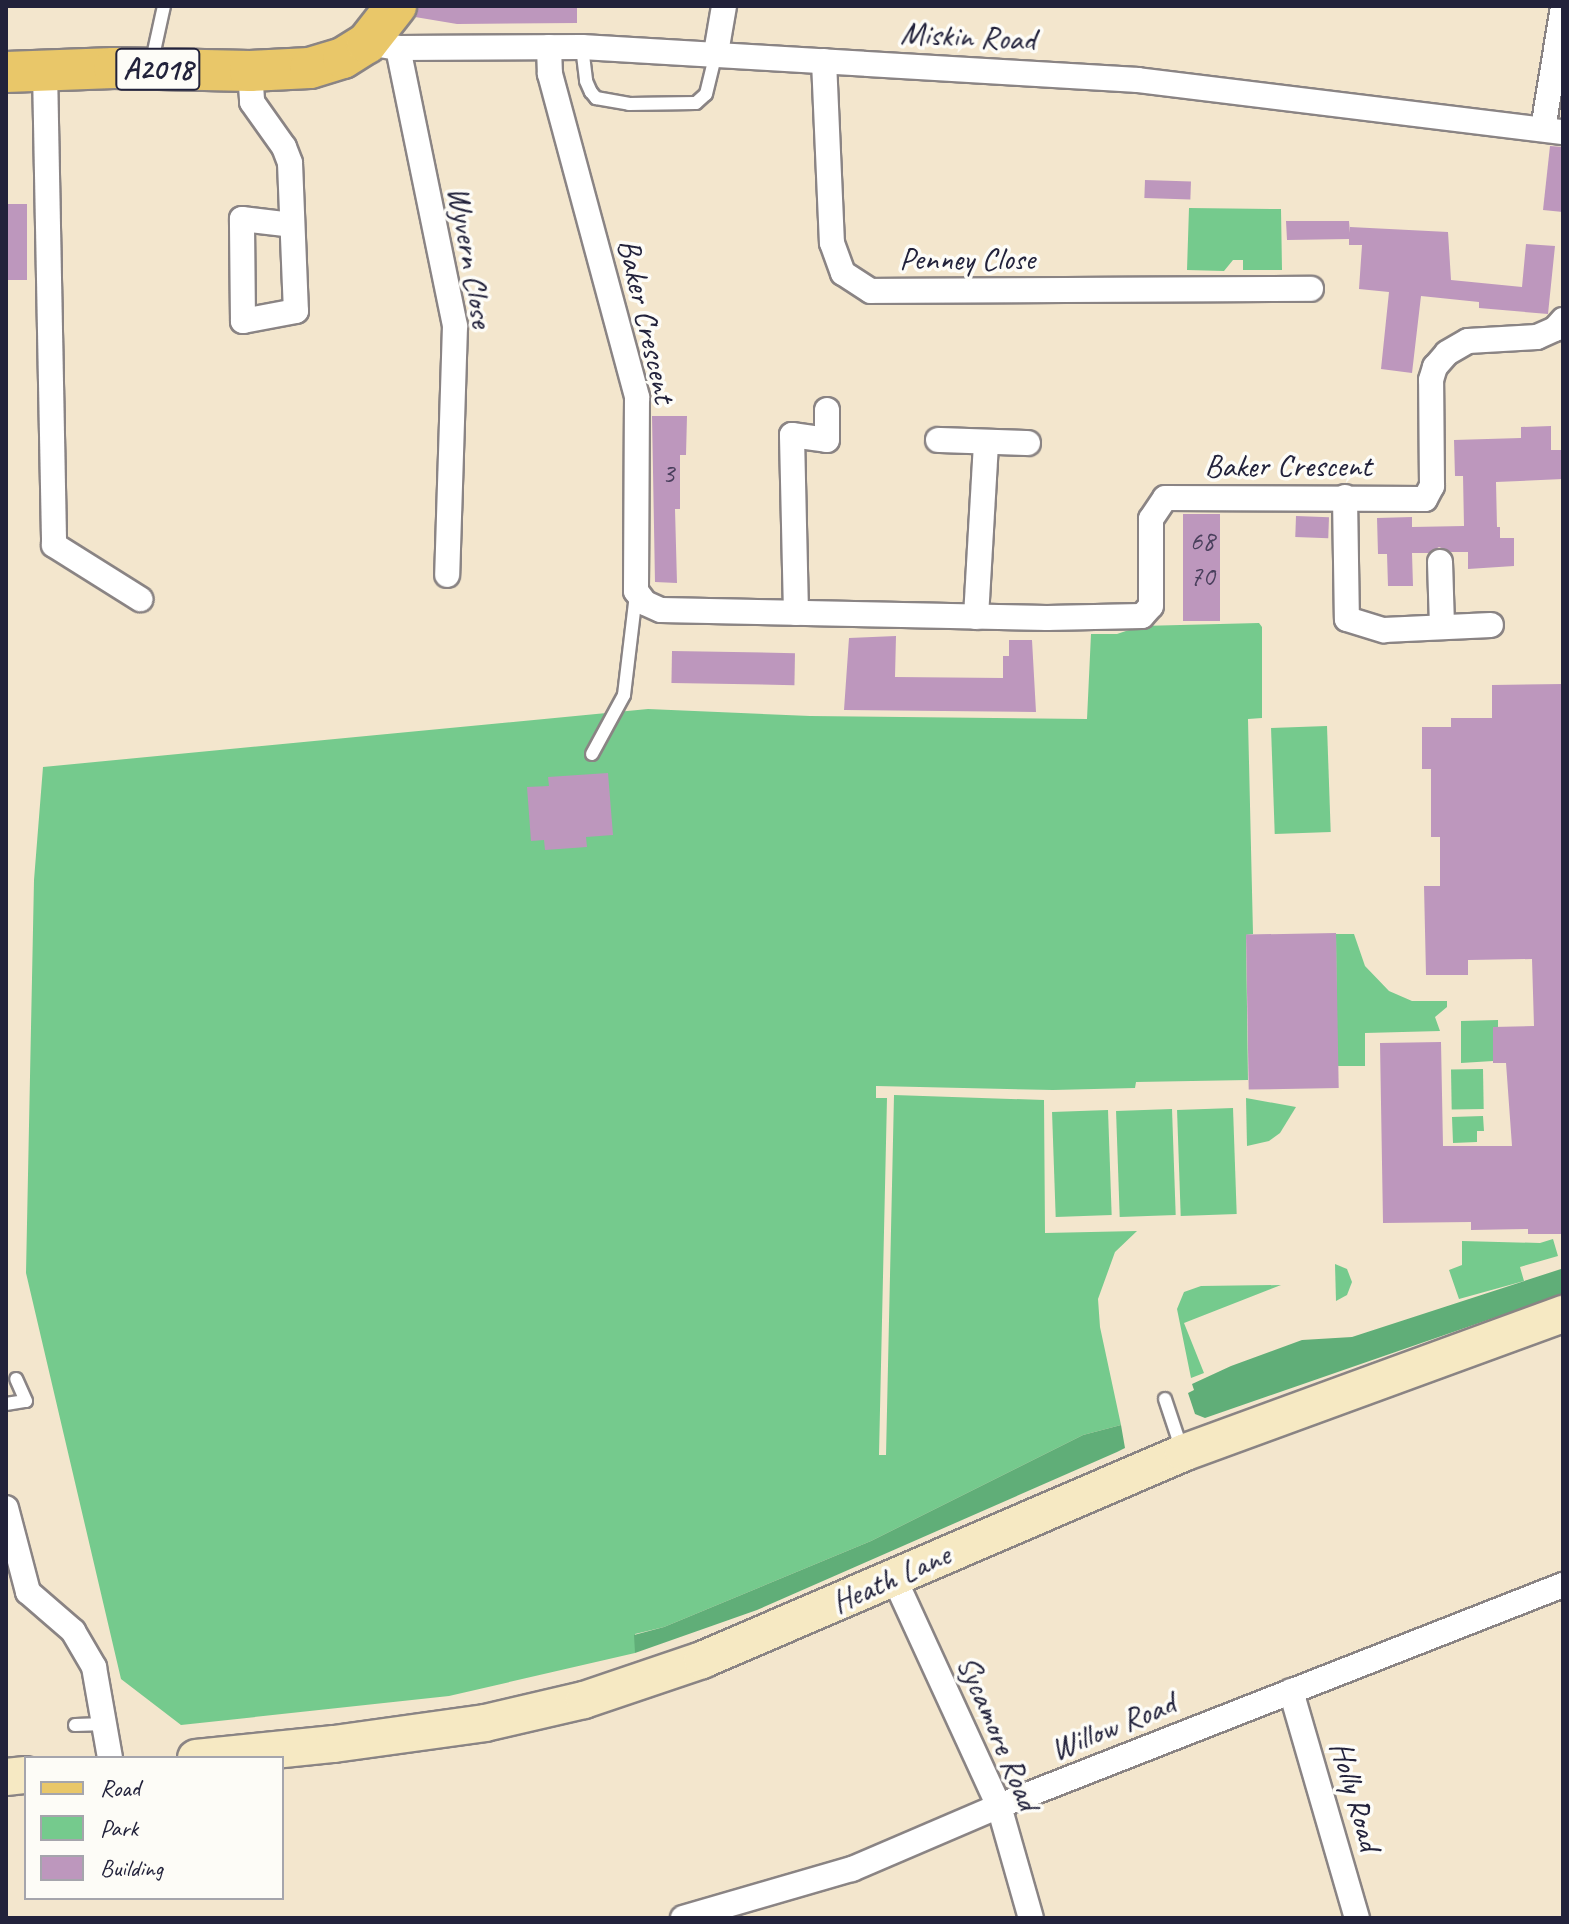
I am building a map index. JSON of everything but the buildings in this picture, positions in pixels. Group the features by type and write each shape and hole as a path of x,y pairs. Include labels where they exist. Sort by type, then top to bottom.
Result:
{"main road":[{"name":"A2018","path":"6,72 310,68 382,46 396,6"}],"street":[{"path":"716,53 724,6"},
{"path":"1553,130 1563,7"},
{"name":"Miskin Road","path":"382,46 582,47 716,53 1138,80 1553,130"},
{"name":"Wyvern Close","path":"382,46 455,326 447,575"},
{"name":"Baker Crescent","path":"549,47 550,74 637,397 636,591 645,603 661,610 976,617 1142,616 1151,606 1151,519 1165,498 1425,499 1432,486 1431,380 1435,367 1447,353 1468,341 1537,337 1555,329 1563,320"},
{"name":"Penney Close","path":"824,61 832,243 843,273 871,291 1311,289"},
{"path":"45,70 54,545 140,599"},
{"path":"250,71 254,108 289,157 292,225"},
{"path":"796,613 792,435 827,440 827,410"},
{"path":"938,440 1028,443"},
{"path":"976,617 986,443"},
{"path":"1345,497 1347,619 1384,630 1491,625"},
{"path":"1440,562 1442,627"},
{"name":"Heath Lane","path":"216,1756 334,1744 485,1723 584,1700 702,1660 1183,1453 1563,1314"},
{"path":"6,1508 28,1592 73,1631 94,1667 110,1756"},
{"name":"Sycamore Road","path":"894,1578 999,1806 1031,1918"},
{"name":"Willow Road","path":"683,1918 852,1869 999,1806 1563,1585"},
{"name":"Holly Road","path":"1291,1691 1357,1918"}],"lane":[{"path":"150,69 164,6"},
{"path":"582,47 591,92 596,98 629,104 696,103 706,94 716,53"},
{"path":"592,754 624,695 636,591"},
{"path":"6,1404 26,1401 16,1379"},
{"path":"1165,1399 1183,1453"},
{"path":"75,1725 105,1724"}],"green space":[{"path":"1189,208 1281,209 1282,270 1243,270 1243,260 1233,260 1224,271 1187,270"},
{"path":"1259,623 1262,627 1262,718 1248,719 1253,934 1246,935 1248,1080 1136,1082 1135,1088 1053,1090 876,1086 876,1098 887,1098 879,1455 886,1455 894,1095 1044,1100 1045,1233 1137,1231 1115,1252 1098,1299 1100,1327 1121,1425 1083,1435 871,1541 664,1627 635,1634 635,1653 449,1696 181,1725 121,1679 26,1273 34,880 43,767 648,709 810,716 1087,719 1091,634 1117,634 1141,626"},
{"path":"1327,726 1331,832 1275,834 1271,728"},
{"path":"1336,934 1354,934 1365,966 1389,991 1412,1001 1447,1001 1447,1007 1435,1017 1440,1031 1365,1033 1365,1066 1337,1066"},
{"path":"1498,1020 1498,1027 1493,1028 1493,1061 1461,1063 1461,1021"},
{"path":"1483,1069 1484,1109 1452,1110 1451,1070"},
{"path":"1246,1098 1296,1107 1280,1133 1269,1141 1247,1146"},
{"path":"1233,1108 1237,1214 1181,1216 1177,1110"},
{"path":"1172,1109 1176,1215 1120,1217 1116,1111"},
{"path":"1108,1110 1112,1215 1056,1217 1052,1112"},
{"path":"1483,1116 1484,1131 1477,1131 1477,1142 1453,1143 1452,1117"},
{"path":"1553,1239 1558,1256 1520,1267 1524,1281 1459,1299 1449,1270 1462,1265 1462,1241 1540,1243"},
{"path":"1563,1263 1563,1294 1205,1418 1195,1414 1188,1393 1194,1390 1192,1384 1231,1366 1302,1340 1352,1337 1561,1269"},
{"path":"1335,1264 1347,1269 1352,1282 1347,1295 1336,1301"},
{"path":"1281,1285 1184,1323 1204,1373 1191,1378 1177,1309 1184,1292 1201,1286"},
{"path":"1121,1425 1125,1448 1117,1452 757,1610 635,1653 634,1635 664,1627 871,1541 1083,1435"}]}
